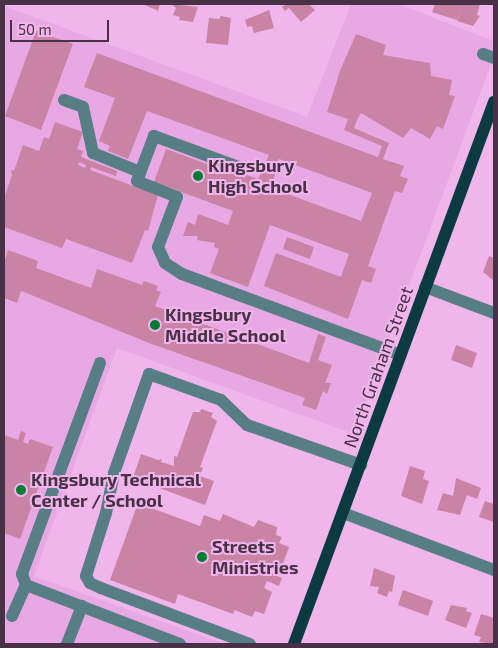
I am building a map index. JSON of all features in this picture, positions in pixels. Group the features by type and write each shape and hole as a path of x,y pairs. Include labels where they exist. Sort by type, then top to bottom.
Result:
{"main road":[{"name":"North Graham Street","path":"294,644 494,102"}],"street":[{"path":"64,100 83,107 93,152 140,172"},
{"path":"241,168 154,136 137,181 177,197 158,247 165,263 182,274 401,355"},
{"path":"425,287 494,313"},
{"path":"12,616 26,586 22,574 100,363"},
{"path":"250,644 101,588 90,583 86,576 106,513 114,473 149,374 221,400 247,425 361,465"},
{"path":"343,513 494,570"},
{"path":"26,586 180,644"},
{"path":"67,644 82,606"}],"shaded area":[{"path":"351,4 398,4 494,41 494,56 354,434 117,348 34,576 224,644 4,644 4,6 307,117"}],"building":[{"path":"143,4 160,4 158,11"},
{"path":"171,4 198,7 193,22 179,20 180,17 173,15 176,8"},
{"path":"286,4 309,4 315,10 301,22 289,8 285,11 282,7"},
{"path":"435,4 480,4 477,15 480,16 473,26 457,21 462,9 457,20 432,12"},
{"path":"269,10 274,28 254,33 252,26 247,27 245,20"},
{"path":"221,16 231,18 228,45 206,43 209,18 219,19"},
{"path":"36,31 73,44 41,130 5,116"},
{"name":"Kingsbury High School","path":"356,34 386,45 383,55 430,63 431,76 452,80 449,95 455,96 443,129 437,126 430,139 411,128 403,138 361,113 356,122 354,128 389,143 383,159 404,166 400,176 408,179 402,193 395,191 368,266 376,269 371,283 362,280 348,319 264,286 276,253 341,277 349,254 270,225 248,287 210,273 219,249 214,247 215,243 197,240 198,236 183,236 188,222 195,225 198,214 228,225 233,211 154,182 166,149 245,178 246,175 258,179 269,155 147,111 128,159 108,151 110,146 99,141 115,98 84,87 97,53 378,157 382,146 344,130 348,119 327,112 340,71","holes":["279,159 372,193 361,221 282,192 284,189 272,185"]},
{"path":"55,122 83,132 77,149 83,151 81,157 117,171 116,176 91,167 90,170 158,195 148,231 145,230 132,263 66,239 62,248 4,227 4,198 12,175 11,170 14,171 23,145 39,151 44,137 49,139","holes":["79,162 86,165 85,168 78,165"]},
{"path":"287,237 314,247 310,259 283,249"},
{"name":"Kingsbury Middle School","path":"8,250 38,261 36,268 91,288 97,269 142,285 144,281 158,286 156,290 161,292 155,306 309,363 318,334 326,337 318,360 332,365 325,383 331,383 327,394 323,391 316,410 302,405 305,398 149,343 24,292 21,291 17,303 4,298 4,263"},
{"path":"489,256 494,258 493,280 483,272"},
{"path":"456,345 477,353 472,368 451,360"},
{"path":"201,409 213,413 211,417 217,421 200,467 203,468 200,476 214,481 205,505 133,478 141,454 158,460 162,459 161,462 174,466 174,456 177,457 193,412 200,412"},
{"name":"Kingsbury Technical Center / School","path":"21,431 26,433 23,442 28,444 30,439 53,447 20,539 4,533 4,435 18,440"},
{"path":"410,466 425,471 423,479 429,481 422,504 401,496"},
{"path":"456,478 481,488 477,499 467,495 460,515 437,510 443,493 453,496"},
{"path":"485,501 494,504 494,522 479,517"},
{"name":"Streets Ministries","path":"138,503 200,526 204,515 220,521 223,514 254,527 258,520 277,527 276,535 282,537 279,543 289,547 281,569 272,566 270,573 282,578 279,586 267,581 264,588 272,592 264,614 255,611 252,617 235,610 233,614 178,594 175,604 110,580"},
{"path":"374,568 395,576 392,592 389,591 387,597 377,593 379,587 370,586"},
{"path":"403,590 433,601 428,616 398,605"},
{"path":"451,605 467,608 466,611 472,613 466,628 445,620"},
{"path":"481,614 494,618 494,644 479,642 481,637 474,635"}],"place":[{"name":"Kingsbury High School","path":"198,176"},
{"name":"Kingsbury Middle School","path":"155,325"},
{"name":"Kingsbury Technical Center / School","path":"21,490"},
{"name":"Streets Ministries","path":"202,557"}]}
